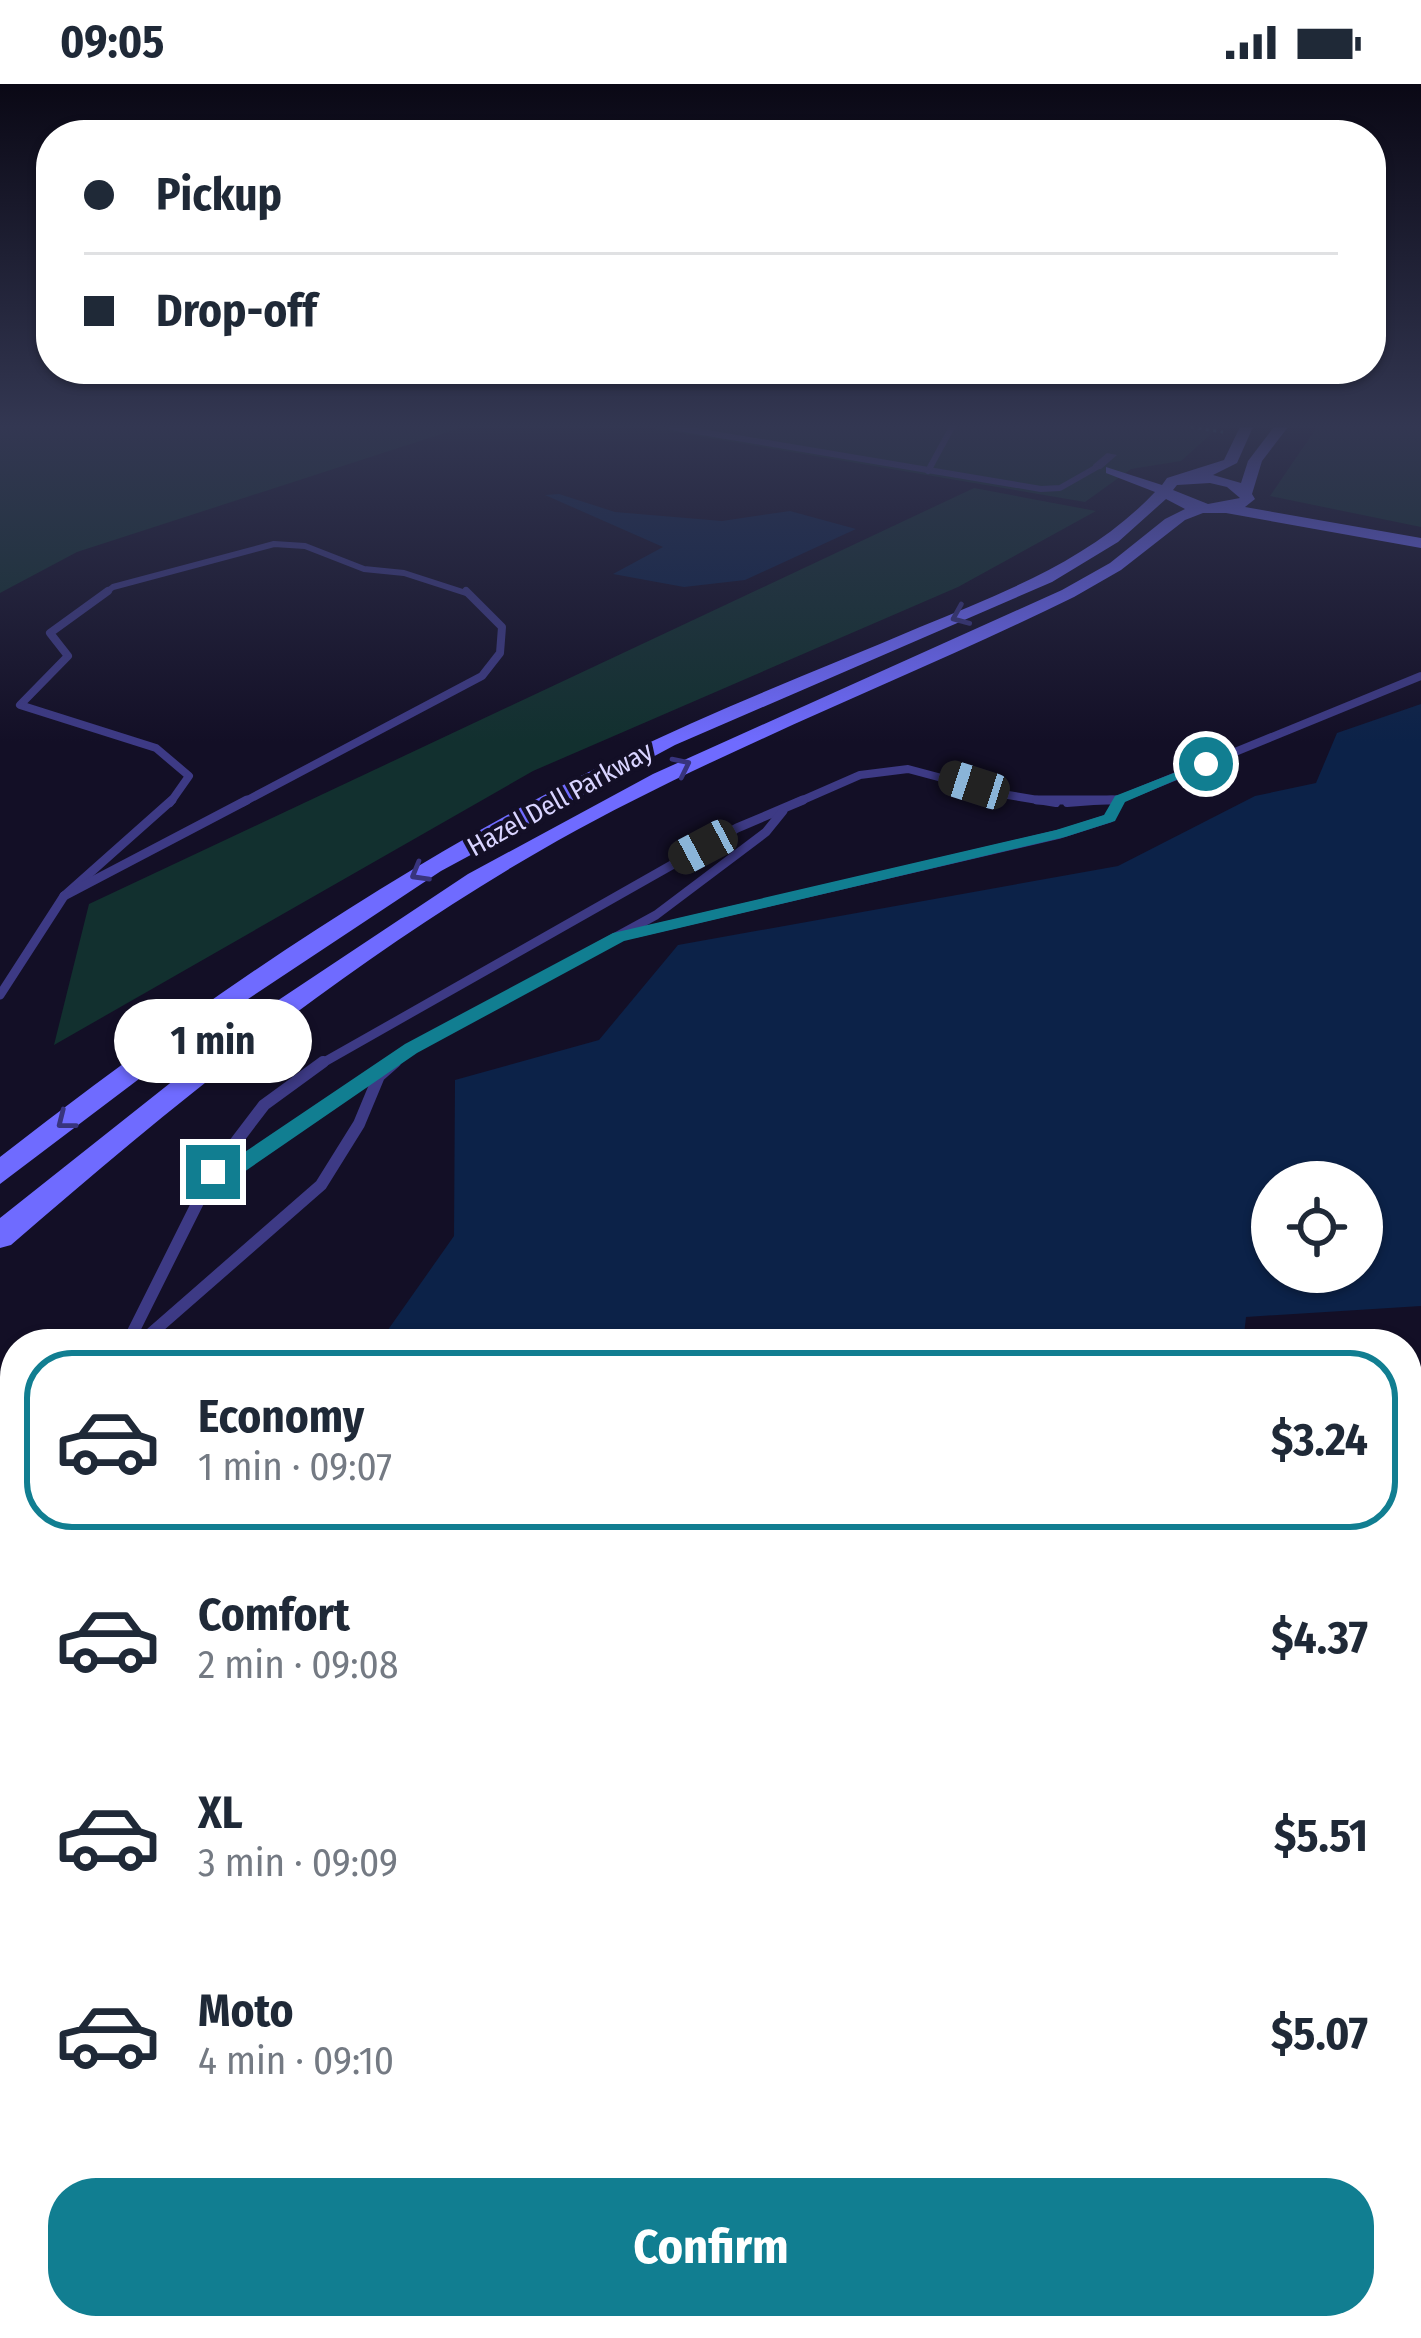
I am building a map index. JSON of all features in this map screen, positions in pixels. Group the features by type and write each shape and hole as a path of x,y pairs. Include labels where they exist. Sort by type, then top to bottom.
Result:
{"main road":[{"name":"Hazel Dell Parkway","path":"0,1173 138,1065 364,903 652,748 1049,574 1120,532"},
{"name":"Hazel Dell Parkway","path":"0,1236 172,1092 280,1011 360,953 528,848 702,756 1060,596 1131,556 1155,532"},
{"path":"1367,532 1372,533"},
{"path":"1369,532 1421,543"}],"lane":[{"path":"0,995 64,896 163,812 189,776 156,748 20,706 31,685 62,670 68,656 50,634 79,608 113,587 274,544 305,546 364,569 404,573 464,589 502,627 500,653 482,676 64,896"},
{"path":"135,1329 205,1189 264,1105 339,1051 584,910 786,807 860,775 908,769 1002,794 1059,803 1120,799 1421,676"},
{"path":"619,937 1060,834 1110,818 1120,799"},
{"path":"205,1189 411,1048 656,915 766,832 786,807"},
{"path":"156,1329 321,1185 358,1124 379,1076 411,1048"}],"green space":[{"path":"0,532 138,532 77,552 0,593"},
{"path":"880,532 1058,532 958,587 533,771 54,1045 89,904"}],"water":[{"path":"629,532 849,532 745,580 684,587 613,574 663,547"},
{"path":"1421,704 1421,1306 1246,1317 1245,1329 389,1329 454,1236 455,1080 599,1040 678,945 1118,866 1255,796 1316,783 1337,733"}],"route":[{"path":"213,1172 205,1189 411,1048 619,937 1060,834 1110,818 1120,799 1206,764"}]}
